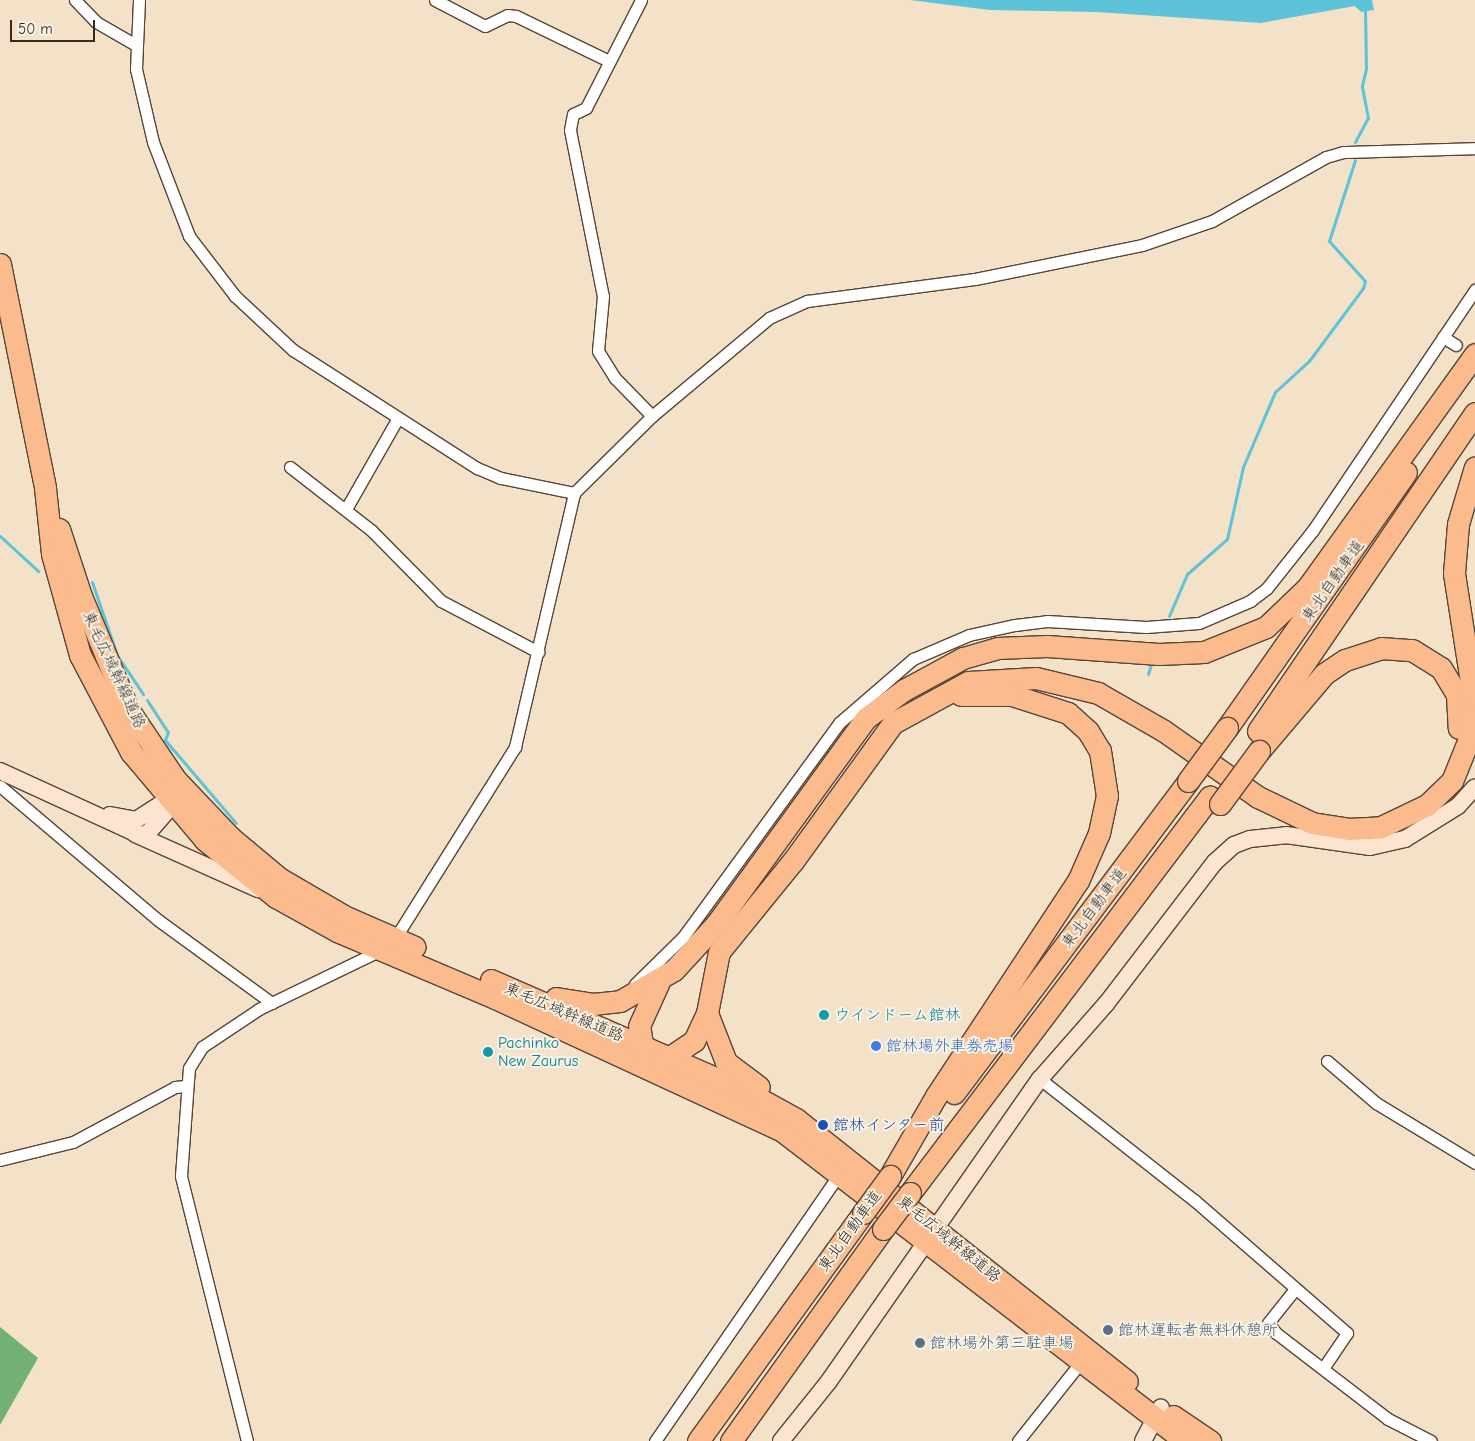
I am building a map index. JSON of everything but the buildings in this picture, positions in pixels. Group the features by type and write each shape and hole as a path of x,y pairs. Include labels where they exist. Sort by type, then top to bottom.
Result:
{"highway":[{"name":"東毛広域幹線道路","path":"0,264 44,488 81,596 128,709 174,798 230,863 276,897 337,931 389,944 502,985 640,1044 777,1108 827,1141 929,1233 1080,1363 1156,1413 1210,1441"},
{"path":"502,985 593,1004 620,1001 659,981 688,957 717,923 866,718 904,690 947,669 963,658 1012,646 1181,654 1204,652 1251,636 1307,588 1475,354"},
{"name":"東北自動車道","path":"698,1441 890,1176 1227,728 1344,565 1475,364"},
{"name":"東北自動車道","path":"731,1441 910,1193 1083,964 1215,801 1254,748 1475,413"},
{"path":"659,981 642,1013 640,1044 648,1068 672,1059 694,1041 708,1013 714,966 728,939 793,861 893,723 968,682 1000,678 1036,678 1078,686 1143,717 1244,788 1296,816 1348,829 1397,822 1446,787 1463,760 1471,734 1473,694 1454,573 1458,524 1475,467"},
{"path":"947,669 1042,667 1104,683 1148,706 1267,789 1310,808 1347,817 1382,815 1431,786 1456,743 1460,725 1457,695 1441,668 1412,650 1381,648 1362,652 1307,690 1254,748"},
{"path":"890,1176 936,1096 1078,881 1099,833 1107,796 1100,751 1088,731 1068,713 1012,695 943,696"},
{"name":"東毛広域幹線道路","path":"174,798 293,888 389,944 780,1130 839,1174 929,1233 1156,1413 1185,1441"},
{"path":"708,1013 726,1062 749,1081 812,1118 827,1141"}],"street":[{"path":"75,0 96,22 136,45"},
{"path":"139,0 136,45 148,124 173,201 199,252 235,296 279,340 487,474 574,493"},
{"path":"435,0 486,26 516,16 607,60"},
{"path":"641,0 607,60 586,108 573,114 571,141 600,275 598,351 615,378 652,416"},
{"path":"246,1441 181,1176 185,1086 189,1068 202,1047 272,1002 389,944 511,755 538,652 574,493 652,416 752,330 797,304 976,279 1142,245 1212,220 1326,157 1343,152 1475,148"},
{"path":"622,991 683,937 839,723 913,660 969,635 1015,625 1047,621 1146,627 1199,623 1250,601 1267,588 1313,530 1475,290"},
{"path":"1443,337 1456,345"},
{"path":"346,508 398,418"},
{"path":"290,468 346,508 441,601 538,652"},
{"path":"0,771 61,798 134,834 276,897"},
{"path":"0,786 158,920 272,1002"},
{"path":"780,1441 829,1381 929,1233 1040,1079 1106,1004 1214,862 1234,845 1286,835 1370,847 1405,839 1458,806 1475,787"},
{"path":"61,798 127,820 140,818 174,798"},
{"path":"134,834 148,833 174,798"},
{"path":"1327,1061 1376,1103 1475,1163"},
{"path":"1040,1079 1194,1200 1347,1333 1324,1368"},
{"path":"0,1160 72,1142 175,1087 185,1086"},
{"path":"655,1441 839,1174"},
{"path":"1295,1289 1268,1323 1388,1419 1431,1441"},
{"path":"1018,1441 1080,1363"},
{"path":"1143,1441 1156,1413"}],"green space":[{"path":"0,1327 38,1358 0,1425"}],"water":[{"path":"910,0 1372,0 1374,10 1361,12 1355,6 1261,23 1097,12 990,10"}],"waterway":[{"path":"1355,142 1368,118 1362,86 1366,68 1365,9"},
{"path":"1169,616 1187,574 1227,539 1243,467 1275,392 1309,361 1363,288 1365,281 1329,241 1355,160"},
{"path":"0,536 38,571"},
{"path":"92,582 117,655 143,694"},
{"path":"1148,674 1151,664"},
{"path":"147,700 168,732 165,740 236,823"}],"place":[{"name":"ウインドーム館林","path":"824,1015"},
{"name":"館林場外車券売場","path":"876,1046"},
{"name":"Pachinko New Zaurus","path":"488,1052"},
{"name":"館林インター前","path":"823,1125"},
{"name":"館林運転者無料休憩所","path":"1108,1330"},
{"name":"館林場外第三駐車場","path":"920,1343"}]}
